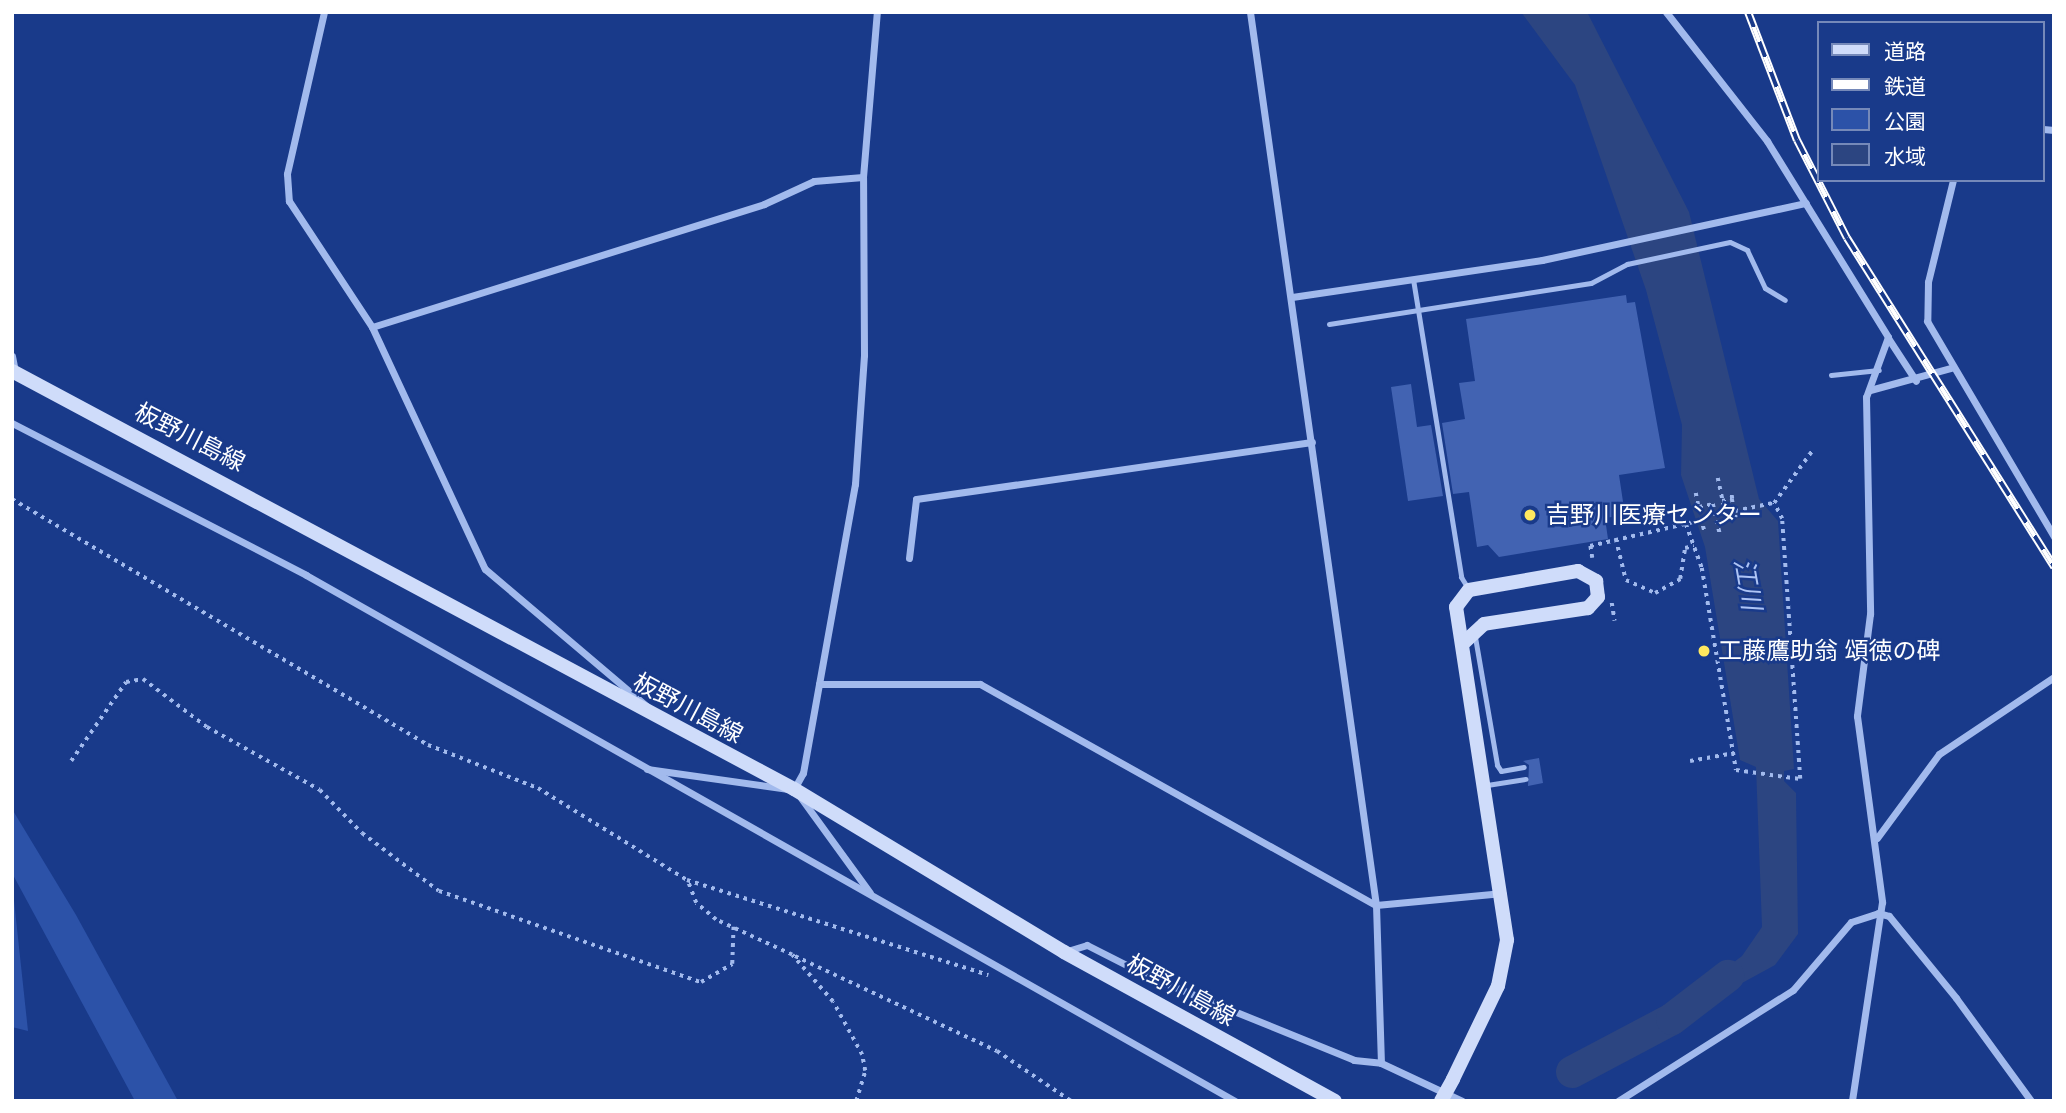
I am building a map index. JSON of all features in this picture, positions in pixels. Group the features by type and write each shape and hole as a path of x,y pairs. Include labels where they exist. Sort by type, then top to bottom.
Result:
{"main road":[{"name":"板野川島線","path":"13,371 654,718 794,789 1063,952 1335,1101"},
{"path":"1441,1101 1503,965 1503,893 1487,785 1470,636 1456,607 1469,590 1577,571 1598,586 1588,608 1470,636"}],"street":[{"path":"324,12 286,187 289,201 372,327 485,569 643,698 654,718"},
{"path":"794,789 819,684 860,424 863,177 877,12"},
{"path":"1250,12 1376,905 1381,1063"},
{"path":"1666,12 1767,141 1916,381"},
{"path":"372,327 764,204 814,181 863,177"},
{"path":"1952,182 1927,282 1927,321 1951,369 2054,537"},
{"path":"1292,297 1614,245 1805,203"},
{"path":"1852,1101 1878,913 1877,838 1857,716 1870,614 1864,439 1870,390 1888,337"},
{"path":"12,356 13,371"},
{"path":"1870,390 1916,381 1951,369"},
{"path":"12,423 306,575 1235,1101"},
{"path":"909,558 915,499 1312,442"},
{"path":"1877,838 1940,754 2054,677"},
{"path":"819,684 980,684 1376,905 1503,893"},
{"path":"645,769 794,789 872,895"},
{"path":"1618,1101 1793,990 1851,922 1878,913 1889,916 1956,998 2031,1101"},
{"path":"1063,952 1087,945 1354,1060 1381,1063 1462,1101"}],"lane":[{"path":"1329,324 1591,283 1627,264 1730,242 1747,250 1765,288 1785,300"},
{"path":"1413,279 1461,578 1469,590"},
{"path":"1831,375 1879,370"},
{"path":"1470,636 1497,765 1501,771 1524,767"},
{"path":"1487,785 1526,779"}],"path":[{"path":"1735,510 1774,503 1812,451"},
{"path":"1718,478 1725,513"},
{"path":"1696,493 1705,533"},
{"path":"1731,493 1736,518"},
{"path":"12,499 428,745 538,788 687,880 987,976 996,966"},
{"path":"1699,507 1722,504 1732,499"},
{"path":"1686,524 1694,546 1736,770 1800,779 1782,519 1774,503"},
{"path":"1713,504 1720,535"},
{"path":"1592,558 1590,545 1702,520"},
{"path":"1616,539 1626,580 1655,593 1680,579 1685,548 1694,546"},
{"path":"71,761 126,682 143,679 207,727 320,790 362,833 439,891 701,982 733,964 733,927"},
{"path":"1690,761 1734,753"},
{"path":"687,880 696,903 733,927 997,1051 1071,1101"},
{"path":"792,954 854,1035 865,1071 856,1101"}],"green space":[{"path":"12,809 76,915 178,1101 135,1101 12,873"},
{"path":"12,882 28,1031 12,1027"}],"water":[{"path":"1521,12 1587,12 1689,212 1759,499 1778,521 1794,769 1784,771 1784,781 1796,793 1798,934 1775,965 1698,1007 1690,995 1742,956 1762,927 1756,767 1740,760 1705,547 1681,475 1682,425 1646,290 1575,85"}],"building":[{"path":"1626,295 1627,303 1635,302 1665,468 1619,475 1625,515 1605,518 1608,539 1499,557 1488,545 1477,547 1469,492 1453,494 1442,423 1465,419 1459,383 1475,381 1466,319"},
{"path":"1411,384 1417,427 1431,425 1443,496 1408,501 1391,387"},
{"path":"1539,758 1543,783 1528,786 1529,765 1523,761"}],"waterway":[{"name":"江川","path":"1572,1072 1672,1019 1728,976"}],"railway":[{"path":"1748,12 1797,140 1818,181"},
{"path":"1818,182 1847,238 2054,567"}],"place":[{"name":"吉野川医療センター","path":"1530,515"},
{"name":"工藤鷹助翁 頌徳の碑","path":"1704,651"}]}
